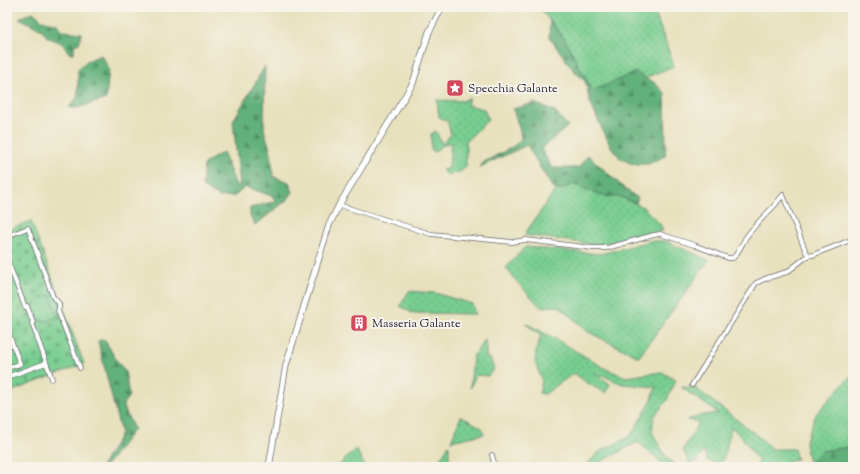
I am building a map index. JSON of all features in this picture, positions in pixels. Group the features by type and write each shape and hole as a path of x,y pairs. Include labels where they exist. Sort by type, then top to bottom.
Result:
{"street":[{"path":"269,467 286,365 329,225 339,205 413,83 428,32 442,7"},
{"path":"339,205 431,234 512,242 526,240 592,248 608,248 660,234 728,258 733,258 746,237 783,195 806,252 809,255"},
{"path":"7,236 28,228 53,297 61,304 58,311 80,368"},
{"path":"692,385 756,283 787,272 809,255 813,255 853,240"},
{"path":"7,259 25,307 27,306 52,378"},
{"path":"7,329 20,364 7,368"},
{"path":"7,377 46,363"},
{"path":"492,455 495,467"}],"green space":[{"path":"539,7 653,7 674,66 645,78 641,76 592,90 565,40"},
{"path":"33,12 42,20 57,24 63,31 82,33 79,43 74,45 74,53 69,53 62,43 47,37 42,30 19,18"},
{"path":"550,20 565,40 592,90 636,72 655,83 665,93 665,156 648,164 633,164 621,159 611,147 597,118 590,102 585,81 574,71 549,37"},
{"path":"101,55 109,69 106,99 77,108 69,107 77,98 78,69 87,61"},
{"path":"265,66 264,129 270,150 274,177 289,182 293,192 287,200 255,225 250,216 250,208 276,201 272,196 245,187 235,196 219,197 202,187 204,164 223,152 236,186 240,185 233,121"},
{"path":"469,98 467,105 484,109 488,120 466,141 466,167 462,171 448,175 442,170 449,168 451,142 441,146 435,152 431,150 431,134 436,131 442,144 451,134 447,121 439,117 437,100 463,101"},
{"path":"534,103 554,111 568,126 541,149 552,168 578,168 588,155 625,189 638,198 636,203 621,197 603,196 573,184 561,190 553,189 527,145 480,167 484,162 514,146 521,139 513,109"},
{"path":"573,184 603,196 621,197 643,207 660,224 663,231 597,245 524,235 554,192"},
{"path":"31,221 84,364 7,393 7,230"},
{"path":"650,241 665,241 709,260 639,357 588,332 559,306 541,307 506,268 525,247 600,254"},
{"path":"409,291 435,293 472,304 475,314 412,313 400,306"},
{"path":"50,295 58,317 47,321 35,321 29,307 34,305 40,298"},
{"path":"525,323 554,338 606,369 626,377 662,372 676,380 667,400 654,417 652,432 666,457 678,467 666,467 638,442 593,467 584,467 599,452 631,435 651,402 656,387 622,384 593,372 610,384 605,393 587,383 574,373 545,394 539,393 542,381 535,362 536,351 541,336"},
{"path":"104,339 117,361 125,371 129,396 123,404 134,429 105,467 101,467 121,434 98,341"},
{"path":"485,340 487,359 490,358 494,369 488,376 476,375 470,388 473,356"},
{"path":"853,376 853,450 850,447 822,451 809,463 805,443 816,414 845,382"},
{"path":"681,387 695,388 758,436 772,449 794,449 797,459 773,467 754,467 759,462 741,436 731,427 721,466 707,460 704,451 696,462 689,463 683,450 699,422 687,420 703,415 718,413"},
{"path":"461,416 482,428 484,434 451,441"},
{"path":"449,445 449,467 435,467"},
{"path":"850,447 853,450 853,467 811,467 809,463 822,451"},
{"path":"356,449 365,467 337,467"}],"place":[{"name":"Specchia Galante","path":"455,88"},
{"name":"Masseria Galante","path":"359,323"}]}
